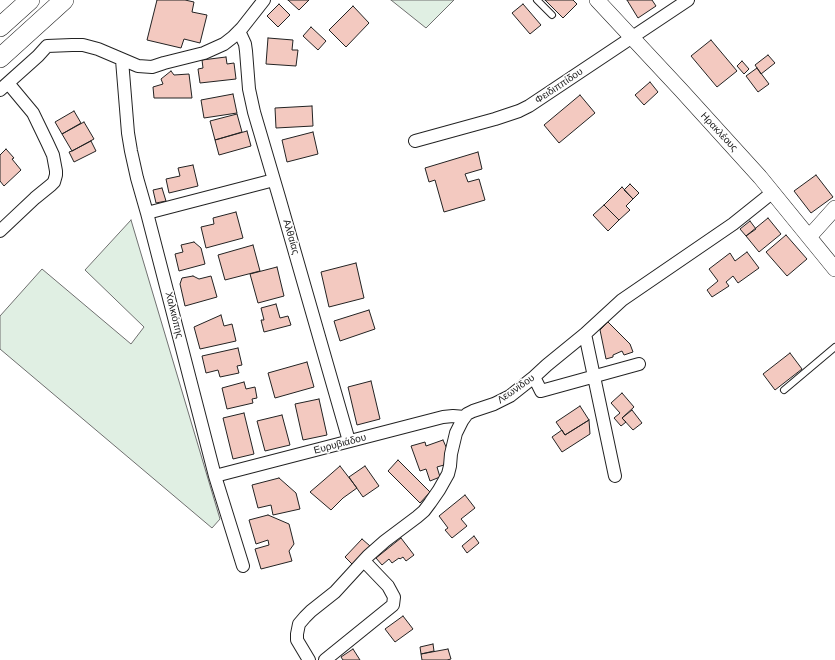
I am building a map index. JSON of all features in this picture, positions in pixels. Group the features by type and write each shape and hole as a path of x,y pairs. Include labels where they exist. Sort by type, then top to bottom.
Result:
{"main road":[{"path":"0,27 30,0"},
{"path":"0,58 64,0"}],"street":[{"path":"27,34 47,46 83,46 98,49 138,66 152,67 211,50 228,41 239,31 264,0"},
{"name":"Ηρακλέους","path":"597,0 721,133 773,192 835,269"},
{"name":"Φειδιππίδου","path":"415,141 495,119 524,109 688,0"},
{"name":"Αλθαίας","path":"239,31 245,44 251,98 258,127 350,441"},
{"path":"0,231 51,185 56,175 53,155 33,113 4,86 47,46"},
{"name":"Χαλκιόπης","path":"122,60 124,101 129,139 137,178 215,476 243,566"},
{"path":"147,213 274,180"},
{"name":"Λεωνίδου","path":"465,417 473,411 494,404 515,392 585,334 622,300 733,224 773,192"},
{"path":"809,237 835,208"},
{"path":"585,334 616,476"},
{"path":"534,377 538,387 542,391 639,364"},
{"name":"Ευρυβιάδου","path":"215,476 443,417 465,417"},
{"path":"309,660 297,640 299,624 311,611 335,592 385,541 417,518 424,511 448,474 456,433 465,417"},
{"path":"326,660 393,605 394,597 388,586 364,561"}],"lane":[{"path":"537,0 552,15"},
{"path":"784,390 835,347"}],"green space":[{"path":"391,0 454,0 426,28"},
{"path":"131,220 220,519 212,528 0,349 0,316 42,269 131,344 144,327 85,270"}],"building":[{"path":"157,0 185,0 194,2 192,12 207,15 200,43 184,39 181,48 147,40"},
{"path":"288,0 309,0 299,10"},
{"path":"545,0 573,0 577,4 563,18"},
{"path":"627,0 652,0 656,6 638,18"},
{"path":"279,4 290,15 278,27 267,16"},
{"path":"523,4 541,25 530,34 512,13"},
{"path":"353,6 369,23 346,47 329,30"},
{"path":"311,27 326,41 318,50 303,36"},
{"path":"268,38 293,40 292,50 298,50 296,66 266,64"},
{"path":"711,40 737,71 717,87 691,56"},
{"path":"768,55 775,63 761,74 755,65"},
{"path":"226,57 227,64 234,63 236,79 200,83 198,69 203,68 202,60"},
{"path":"742,61 749,69 744,74 737,66"},
{"path":"757,68 769,84 758,92 746,76"},
{"path":"171,71 174,75 189,74 192,98 154,98 153,87 163,84 161,79"},
{"path":"650,82 658,92 644,105 635,95"},
{"path":"233,94 237,113 204,118 201,100"},
{"path":"580,95 595,113 559,143 544,125"},
{"path":"312,106 313,126 276,128 275,108"},
{"path":"74,111 81,123 62,134 55,122"},
{"path":"237,114 242,132 215,140 210,121"},
{"path":"84,122 94,139 72,151 62,134"},
{"path":"247,131 251,146 219,155 215,140"},
{"path":"313,132 318,154 287,162 282,140"},
{"path":"91,141 96,151 74,162 69,152"},
{"path":"6,149 14,158 12,159 21,170 4,186 0,181 0,155"},
{"path":"478,152 482,169 465,174 468,182 479,179 485,200 444,212 435,180 429,182 425,168"},
{"path":"193,165 198,186 169,193 166,179 180,176 178,168"},
{"path":"816,175 833,197 811,213 794,191"},
{"path":"630,184 639,193 633,199 624,190"},
{"path":"622,187 633,199 626,206 630,210 619,220 604,205"},
{"path":"162,188 166,201 156,203 153,190"},
{"path":"604,205 619,220 608,231 593,215"},
{"path":"236,212 243,238 206,248 201,227 214,224 213,218"},
{"path":"768,218 781,234 759,252 746,236"},
{"path":"750,221 756,229 746,236 740,229"},
{"path":"786,235 807,259 787,276 766,252"},
{"path":"194,242 201,248 205,264 179,271 175,254 183,252 181,245"},
{"path":"253,245 260,271 225,280 218,255"},
{"path":"747,252 759,268 738,283 733,276 726,282 729,286 712,297 707,290 718,281 709,269 730,253 735,261"},
{"path":"356,263 364,298 329,307 321,272"},
{"path":"277,267 284,296 258,303 250,274"},
{"path":"193,276 199,279 211,276 217,297 185,306 180,284 182,278"},
{"path":"276,304 280,318 288,316 291,325 264,332 261,320 264,320 261,308"},
{"path":"369,310 375,329 340,341 334,321"},
{"path":"221,315 224,326 232,324 236,341 200,349 194,327"},
{"path":"608,322 630,344 633,352 624,355 622,351 613,355 613,357 606,359 600,330"},
{"path":"238,348 242,365 237,366 239,373 220,377 218,370 206,373 202,356"},
{"path":"790,353 802,369 775,390 763,374"},
{"path":"307,362 314,387 275,398 268,373"},
{"path":"371,381 380,419 357,425 348,387"},
{"path":"244,382 246,389 255,387 257,398 252,399 253,403 227,409 222,388"},
{"path":"622,393 634,407 622,418 626,422 621,426 614,418 620,413 611,403"},
{"path":"319,399 327,435 303,440 295,404"},
{"path":"580,406 589,420 565,435 556,422"},
{"path":"632,410 642,423 633,430 622,418"},
{"path":"244,413 254,454 233,459 223,418"},
{"path":"282,415 290,445 265,451 257,421"},
{"path":"589,420 590,434 562,452 552,437 562,430 565,435"},
{"path":"443,440 447,449 444,465 437,467 440,477 430,481 426,469 420,471 411,446 425,442 426,446"},
{"path":"398,460 430,492 420,503 388,471"},
{"path":"340,466 357,488 343,498 331,510 310,492"},
{"path":"365,466 379,486 363,497 349,477"},
{"path":"279,478 296,493 300,509 273,515 271,505 258,508 252,485"},
{"path":"465,495 475,508 461,519 467,526 452,538 445,530 448,528 439,516"},
{"path":"268,515 289,524 294,544 289,551 292,561 261,569 255,549 269,545 268,540 256,544 249,520"},
{"path":"474,536 479,543 467,553 462,546"},
{"path":"401,538 414,555 406,561 403,557 392,563 389,559 382,565 376,558"},
{"path":"362,539 370,546 353,565 345,557"},
{"path":"403,616 413,629 395,642 385,629"},
{"path":"433,644 434,651 421,654 420,647"},
{"path":"353,649 360,660 343,660 341,657"},
{"path":"448,649 451,659 422,660 421,654"}]}
